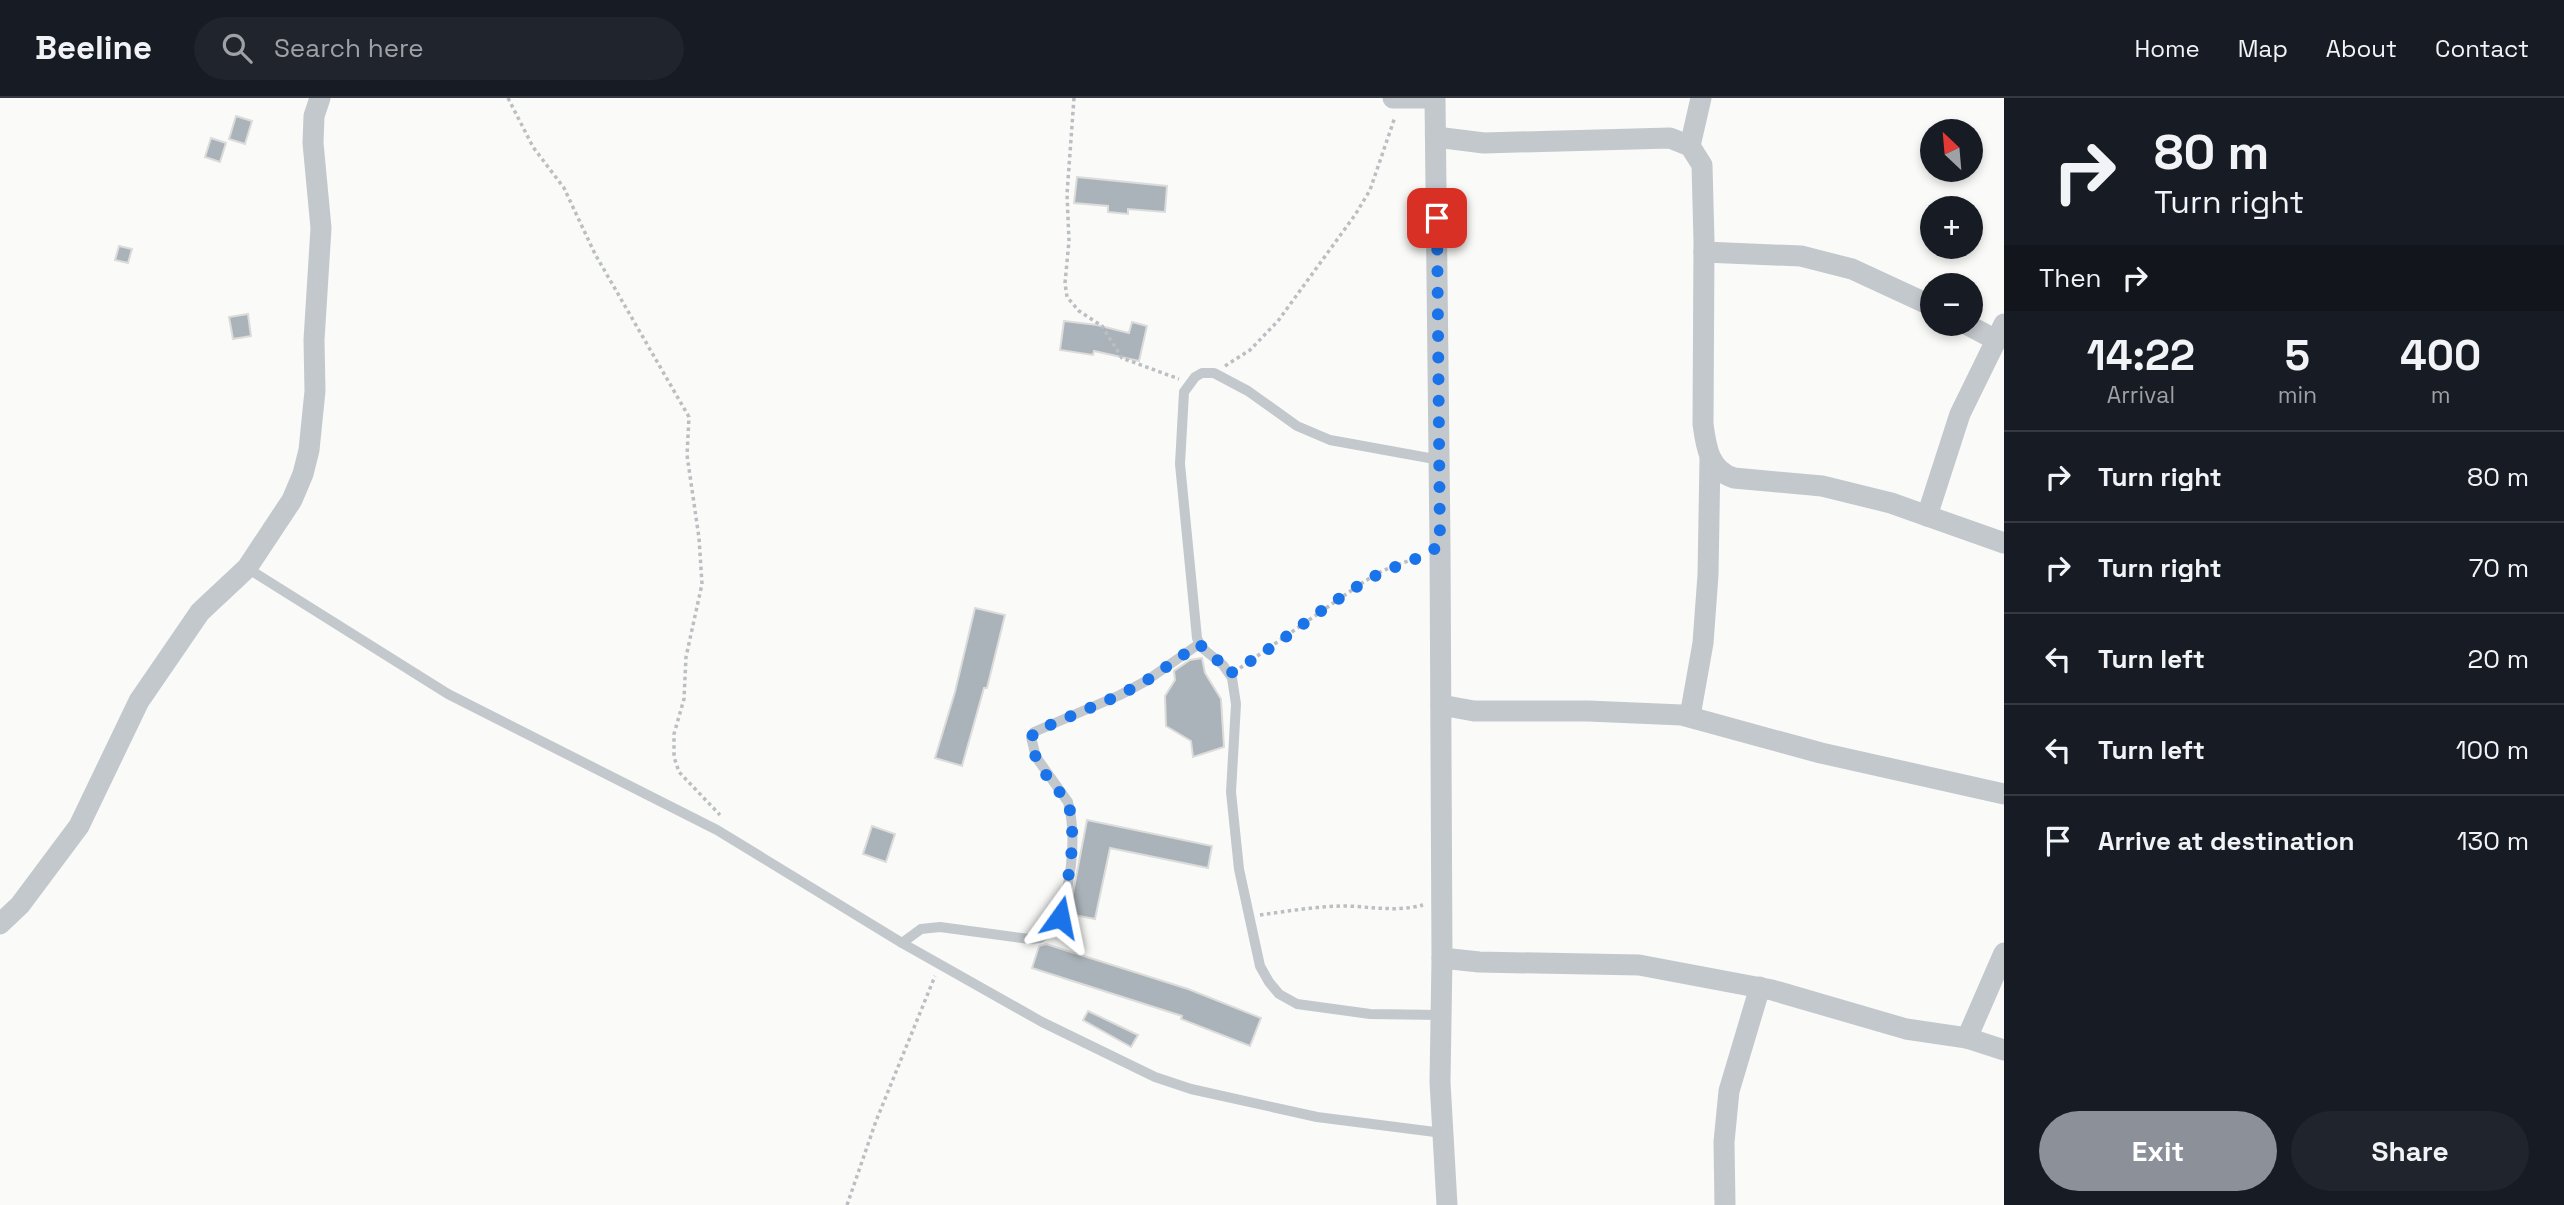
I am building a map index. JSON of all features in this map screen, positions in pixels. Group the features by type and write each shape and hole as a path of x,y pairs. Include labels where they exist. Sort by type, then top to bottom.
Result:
{"street":[{"path":"0,923 20,905 79,826 139,701 200,612 247,568 292,500 303,474 309,450 315,391 314,340 321,228 313,143 314,117 320,98"},
{"path":"1396,99 1435,98 1440,460 1440,1015 1447,1205"},
{"path":"1690,146 1701,98"},
{"path":"1436,137 1484,143 1670,138 1690,146 1702,165 1705,445 1710,458 1722,474 1734,478 1822,486 1891,503 2004,543"},
{"path":"1704,252 1801,256 1852,269 1920,300"},
{"path":"1927,516 1960,414 2000,332"},
{"path":"1690,716 1703,643 1708,575 1710,458"},
{"path":"1441,705 1474,711 1588,711 1690,716 1821,753 2004,794"},
{"path":"1967,1038 2004,953"},
{"path":"1442,958 1479,962 1639,965 1760,988 1906,1029 1967,1038 2004,1050"},
{"path":"1725,1205 1724,1142 1729,1091 1760,988"}],"lane":[{"path":"1440,460 1329,440 1297,426 1248,391 1214,373 1202,373 1188,384 1184,392 1180,464 1188,563 1199,644 1223,665 1232,678 1236,704 1231,792 1239,869 1260,966 1279,994 1297,1004 1370,1014 1440,1015"},
{"path":"247,568 449,694 717,830 902,943 1090,1047 1155,1077 1191,1089 1317,1117 1443,1133"},
{"path":"902,943 921,929 940,927 1029,939 1040,938 1055,928 1068,879 1071,852 1070,811 1068,802 1036,757 1031,737 1034,732 1146,681 1199,644"}],"path":[{"path":"508,98 533,148 565,188 595,254 689,417 687,455 699,538 702,584 686,657 684,698 674,734 674,757 679,772 721,816"},
{"path":"1074,98 1067,194 1069,241 1065,283 1068,297 1079,311 1102,326 1122,358 1188,384"},
{"path":"1214,373 1250,350 1278,321 1355,215 1370,190 1391,134 1396,99"},
{"path":"1229,674 1278,644 1365,581 1382,571 1427,554 1440,545"},
{"path":"1248,916 1348,906 1407,909 1442,901"},
{"path":"847,1205 876,1121 940,964"}],"building":[{"path":"236,116 252,121 245,144 229,139"},
{"path":"211,138 226,143 220,162 205,157"},
{"path":"1077,177 1167,186 1165,212 1128,209 1128,214 1108,212 1108,206 1074,203"},
{"path":"119,246 132,249 128,263 115,260"},
{"path":"248,314 251,336 233,339 229,317"},
{"path":"1064,321 1129,333 1132,322 1147,326 1139,361 1094,351 1093,355 1060,350"},
{"path":"975,608 1005,615 987,688 984,688 962,766 935,758 955,692"},
{"path":"1202,658 1205,673 1221,699 1224,747 1193,757 1191,741 1166,726 1165,696 1175,680 1174,671 1190,660"},
{"path":"1087,820 1212,846 1208,868 1110,848 1095,919 1069,914"},
{"path":"872,826 895,834 886,862 863,854"},
{"path":"1046,944 1188,989 1261,1018 1250,1046 1181,1019 1182,1016 1032,968 1039,946"},
{"path":"1088,1011 1138,1035 1131,1047 1083,1020"}],"route":[{"path":"1060,917 1071,852 1070,811 1068,802 1032,750 1031,737 1034,732 1120,695 1146,681 1199,644 1223,665 1229,674 1252,662 1365,581 1382,571 1427,554 1440,545 1437,218"}]}
